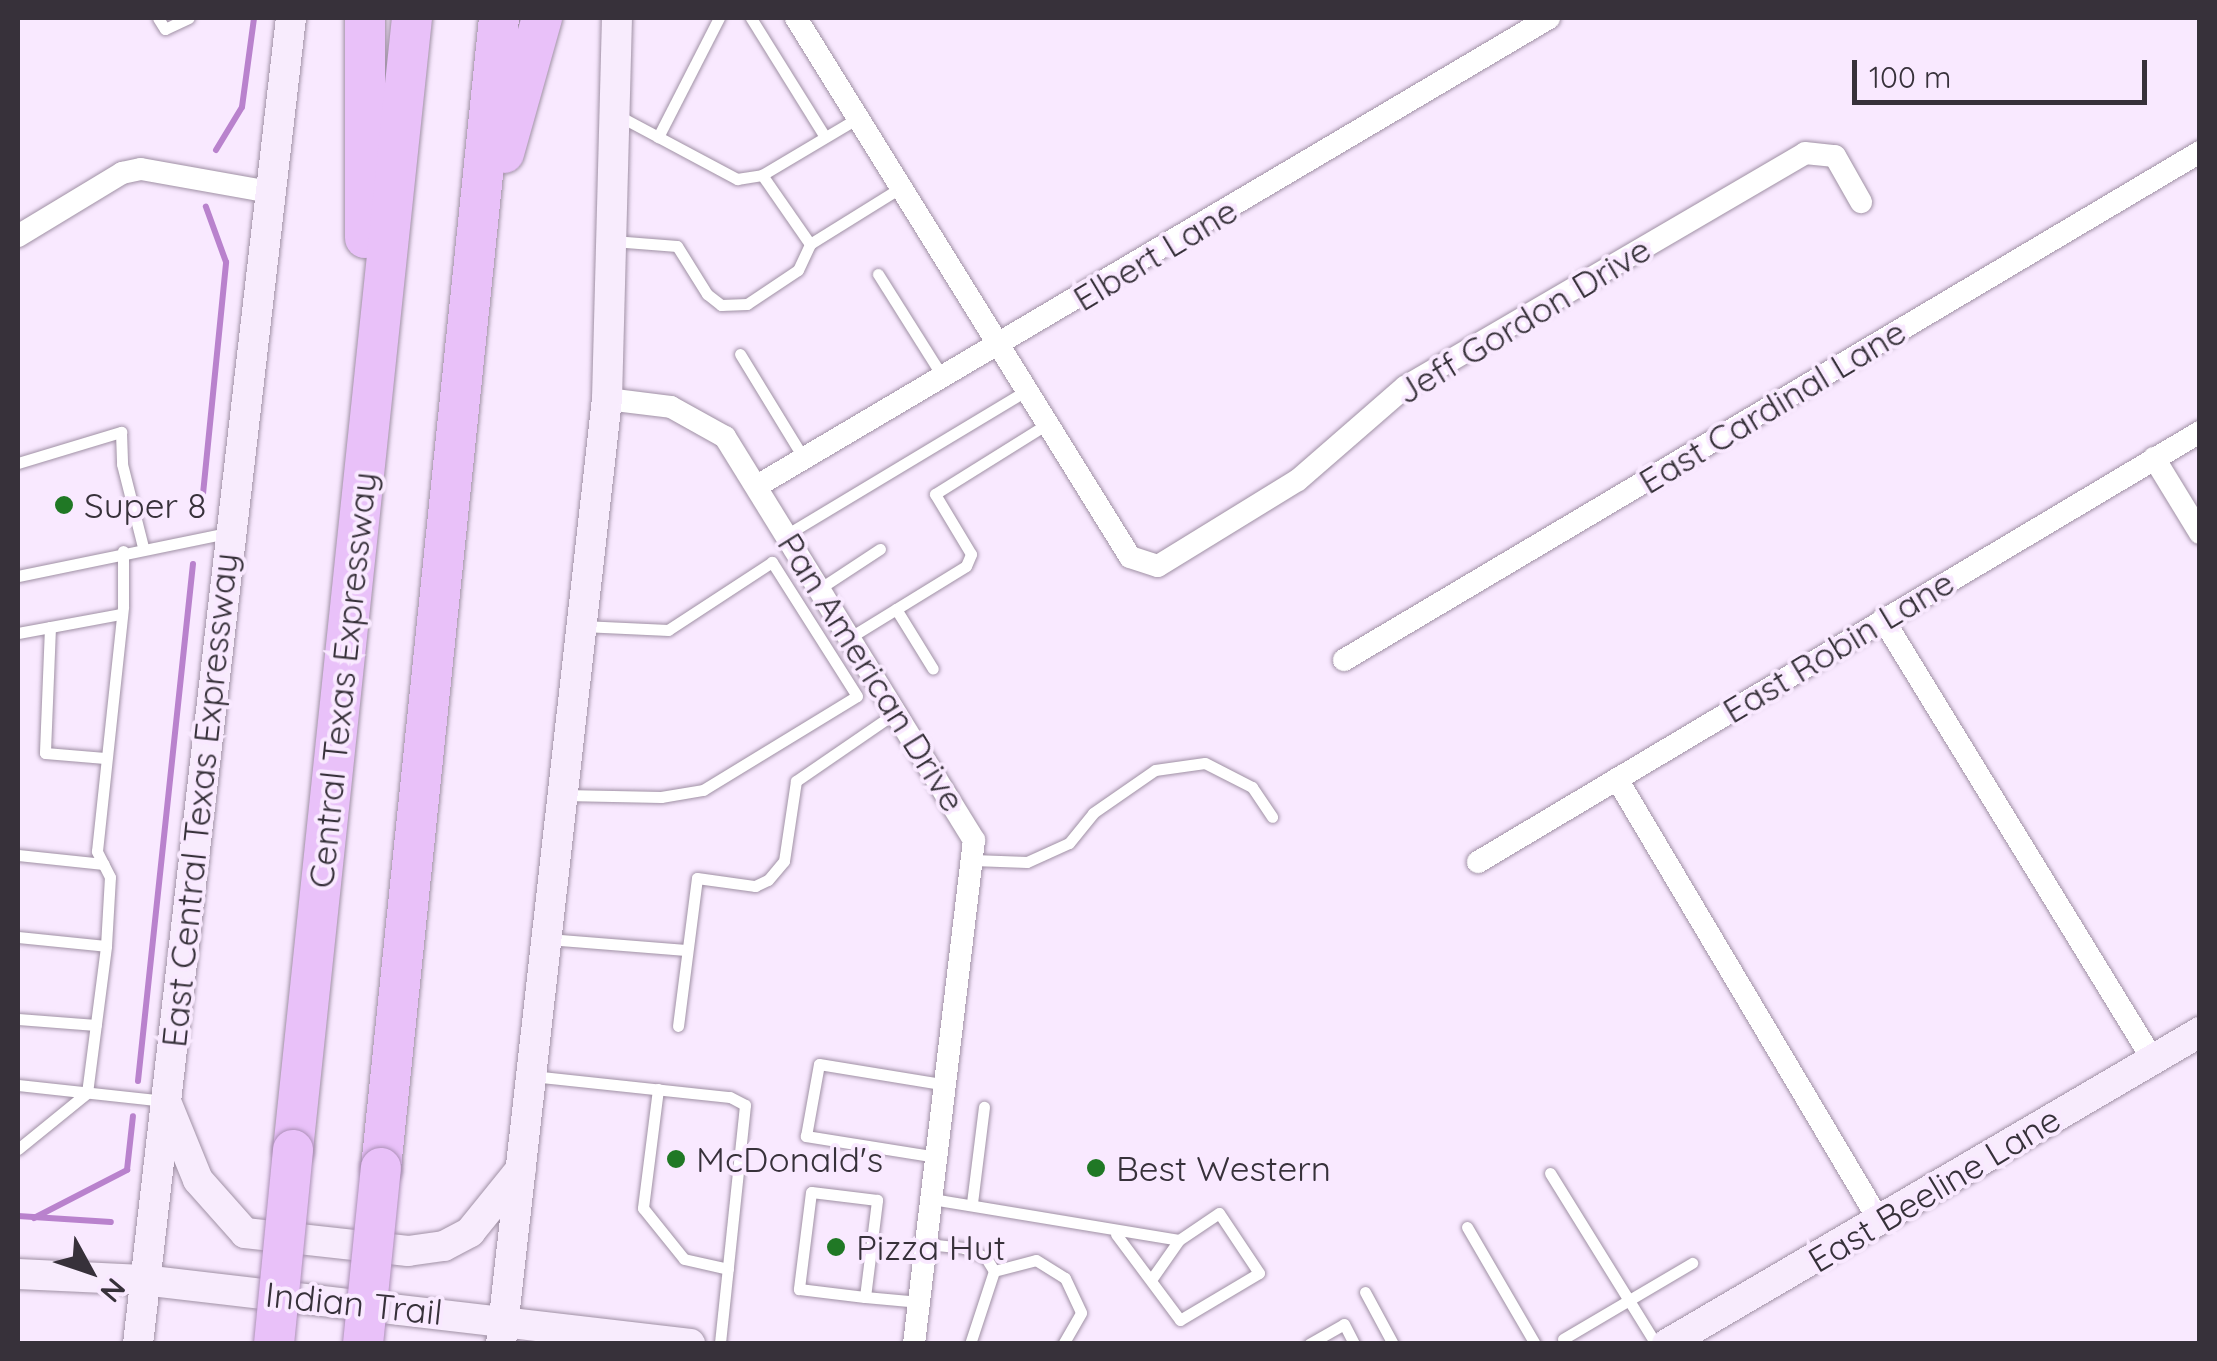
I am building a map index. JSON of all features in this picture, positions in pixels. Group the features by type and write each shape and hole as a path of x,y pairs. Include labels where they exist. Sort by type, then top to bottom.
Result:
{"highway":[{"path":"365,18 365,238 380,312"},
{"name":"Central Texas Expressway","path":"274,1344 412,18"},
{"path":"362,1344 499,18"},
{"path":"474,263 542,18"}],"main road":[{"name":"East Central Texas Expressway","path":"138,1344 291,18"},
{"path":"502,1331 607,399 617,18"},
{"name":"East Beeline Lane","path":"1667,1344 2200,1032"},
{"path":"165,1101 198,1180 245,1233 408,1252 444,1246 470,1232 522,1168"},
{"name":"Indian Trail","path":"18,1274 143,1280 502,1331 690,1344"}],"street":[{"path":"796,18 1047,424"},
{"name":"Elbert Lane","path":"756,486 999,348 1549,18"},
{"name":"East Cardinal Lane","path":"1344,660 2200,152"},
{"name":"Jeff Gordon Drive","path":"1047,424 1130,557 1158,566 1298,480 1405,386 1805,153 1835,156 1862,202"},
{"path":"18,236 122,173 142,169 270,192"},
{"name":"Pan American Drive","path":"607,399 670,407 725,437 895,713 960,809 974,840 914,1344"},
{"name":"East Robin Lane","path":"1478,862 2200,432"},
{"path":"2154,458 2200,533"},
{"path":"1883,620 2153,1060"},
{"path":"1616,779 1880,1222"}],"lane":[{"path":"158,18 164,29 189,18"},
{"path":"658,137 719,18"},
{"path":"751,18 825,137"},
{"path":"617,115 736,179 762,175 858,118"},
{"path":"762,175 810,244"},
{"path":"613,240 677,246 721,305 747,304 798,270 810,244 900,188"},
{"path":"878,274 944,379"},
{"path":"740,354 804,459"},
{"path":"786,535 1026,391"},
{"path":"849,638 966,566 971,554 935,494 1047,424"},
{"path":"18,462 121,432 122,464 143,546"},
{"path":"18,576 143,546 230,533"},
{"path":"819,589 880,548"},
{"path":"18,1149 87,1093 106,946 110,877 97,851 121,614 122,551"},
{"path":"563,794 661,798 702,790 858,696 772,562 668,630 582,626"},
{"path":"896,609 933,669"},
{"path":"18,633 121,614"},
{"path":"50,627 45,753 105,758"},
{"path":"678,1026 697,878 755,886 768,880 784,862 796,781 895,713"},
{"path":"974,860 1027,862 1055,849 1139,781 1172,768 1206,763 1252,788 1272,817"},
{"path":"18,855 104,864"},
{"path":"18,937 106,946"},
{"path":"547,939 688,950"},
{"path":"18,1019 96,1025"},
{"path":"938,1157 806,1136 819,1064 947,1085"},
{"path":"532,1076 744,1104 720,1344"},
{"path":"18,1085 165,1101"},
{"path":"658,1090 643,1208 684,1259 728,1269"},
{"path":"972,1203 984,1107"},
{"path":"1550,1173 1656,1344"},
{"path":"865,1297 876,1200 811,1192 799,1289 865,1297 920,1302"},
{"path":"932,1200 972,1203 1116,1234 1180,1240"},
{"path":"1116,1234 1153,1277 1180,1320 1259,1273 1219,1213 1180,1240 1153,1277"},
{"path":"1466,1227 1536,1344"},
{"path":"927,1244 964,1248 986,1258 994,1271 970,1344"},
{"path":"994,1271 1036,1260 1065,1278 1078,1299 1081,1313 1064,1344"},
{"path":"1563,1339 1692,1262"},
{"path":"1365,1292 1393,1344"},
{"path":"1309,1344 1344,1324 1354,1344"}],"waterway":[{"path":"216,150 242,107 254,18"},
{"path":"203,494 226,262 206,207"},
{"path":"138,1081 193,564"},
{"path":"34,1218 127,1170 133,1116"},
{"path":"18,1216 111,1222"}],"place":[{"name":"Super 8","path":"64,505"},
{"name":"McDonald's","path":"676,1159"},
{"name":"Best Western","path":"1096,1168"},
{"name":"Pizza Hut","path":"836,1247"}]}
